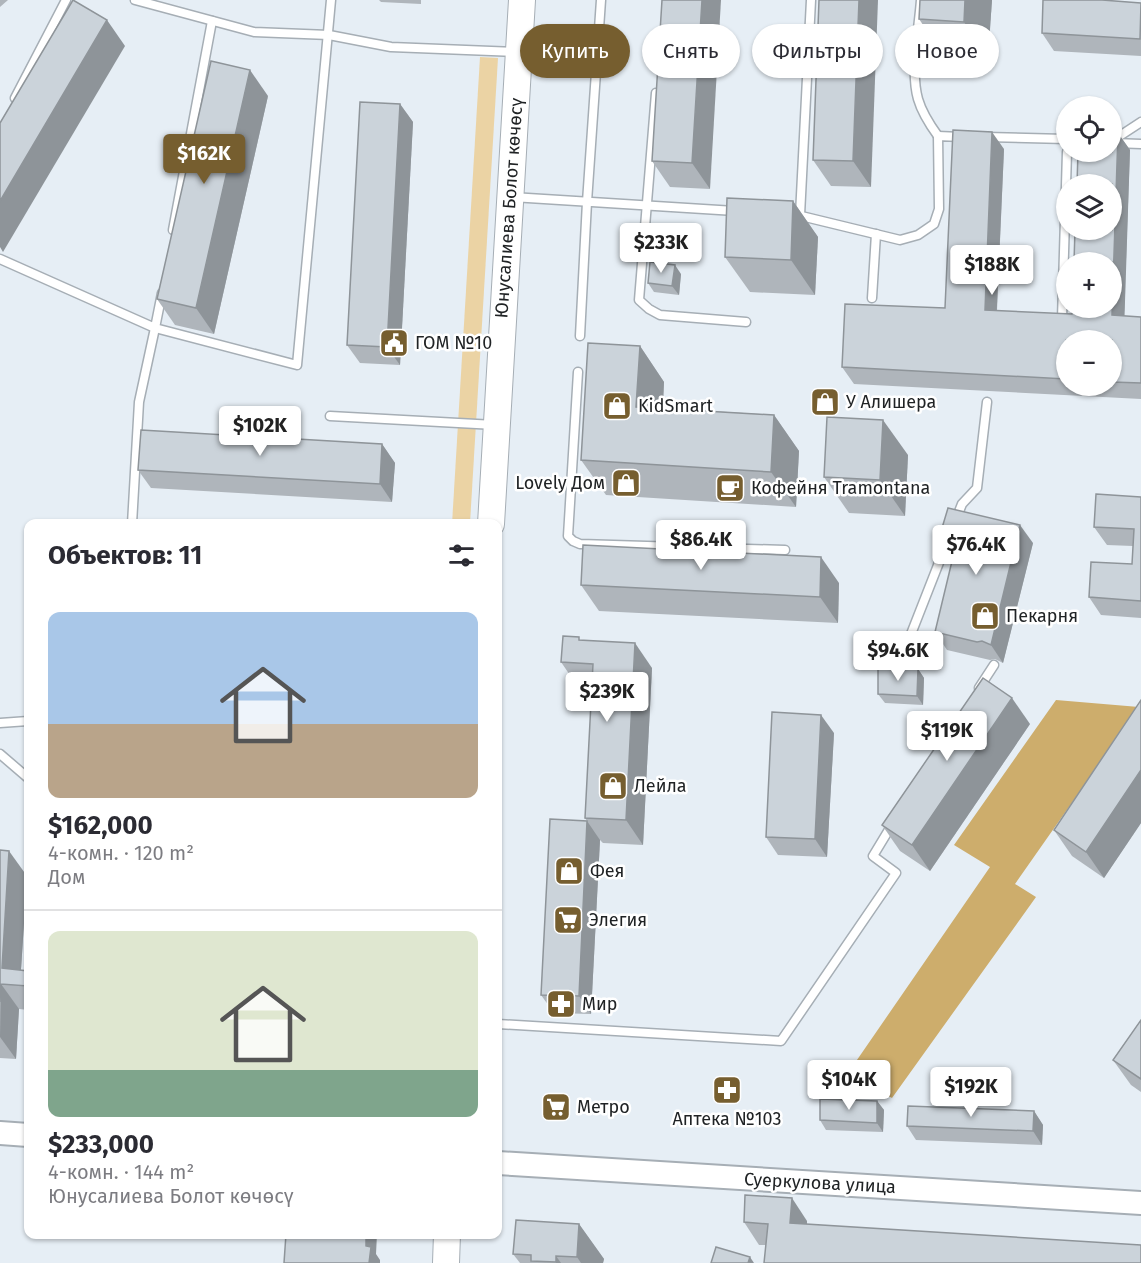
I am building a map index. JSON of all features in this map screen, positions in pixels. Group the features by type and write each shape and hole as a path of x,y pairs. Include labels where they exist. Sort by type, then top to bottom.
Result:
{"main road":[{"name":"Юнусалиева Болот көчөсү","path":"491,519 522,0"},
{"path":"0,1133 24,1135"},
{"name":"Суеркулова улица","path":"502,1163 1141,1203"},
{"path":"446,1263 447,1239"}],"lane":[{"path":"10,109 66,0"},
{"path":"135,0 254,32 329,35 391,47 519,52"},
{"path":"0,259 155,328 297,365 331,0"},
{"path":"580,336 601,0"},
{"path":"800,215 811,0"},
{"path":"789,214 900,240 918,235 934,224 939,209 938,136 925,117 917,98 915,70 921,0"},
{"path":"172,237 212,21"},
{"path":"657,80 639,300 660,315 746,322"},
{"path":"1122,135 1141,122"},
{"path":"938,136 1056,139"},
{"path":"1122,143 1141,144"},
{"path":"1062,319 1067,162"},
{"path":"510,196 741,211"},
{"path":"872,298 876,234"},
{"path":"132,519 140,402 164,282"},
{"path":"578,372 568,536 573,541 580,544 785,550"},
{"path":"902,657 962,504 977,488 987,402"},
{"path":"330,416 495,425"},
{"path":"973,698 994,665"},
{"path":"0,723 24,721"},
{"path":"0,754 24,775"},
{"path":"502,1024 781,1041 896,873 873,856 898,816"}],"shaded area":[{"path":"480,57 498,58 470,519 452,519"},
{"path":"1056,700 1139,707 1015,884 1036,897 892,1098 848,1073 990,867 954,845"}],"building":[{"path":"73,0 107,20 0,201 0,123"},
{"path":"662,0 702,0 701,24 661,24"},
{"path":"819,0 859,0 858,24 818,24"},
{"path":"920,0 965,0 964,22 919,19"},
{"path":"1043,0 1102,0 1141,3 1140,39 1042,33"},
{"path":"211,61 250,70 196,308 157,299"},
{"path":"657,78 697,78 692,163 652,161"},
{"path":"816,78 856,78 853,161 813,160"},
{"path":"360,102 400,104 387,347 347,345"},
{"path":"953,130 992,132 985,310 1056,313 1056,318 1141,317 1141,383 1122,382 1122,330 1056,330 1056,378 842,367 845,304 945,308"},
{"path":"1078,162 1117,162 1117,174 1077,174"},
{"path":"727,198 793,201 791,260 725,257"},
{"path":"1075,240 1114,240 1114,252 1074,252"},
{"path":"650,262 675,265 672,286 648,283"},
{"path":"588,343 640,346 636,407 774,415 771,472 581,460"},
{"path":"827,417 883,420 880,480 824,477"},
{"path":"141,430 382,444 380,484 138,470"},
{"path":"1096,494 1141,497 1141,601 1089,597 1091,562 1132,564 1134,529 1094,527"},
{"path":"948,508 1020,525 991,645 982,641 977,642 935,632 959,532 942,528"},
{"path":"583,545 821,557 820,597 581,585"},
{"path":"563,636 579,637 579,640 635,643 626,820 585,818 593,664 561,662"},
{"path":"878,668 918,669 917,696 878,694"},
{"path":"983,678 1012,698 912,845 882,825"},
{"path":"1141,700 1141,770 1086,852 1054,830"},
{"path":"772,712 821,715 815,839 766,837"},
{"path":"550,819 587,821 579,996 541,995"},
{"path":"0,850 9,851 2,968 24,971 24,986 1,984 0,1002"},
{"path":"1141,1020 1141,1079 1113,1060"},
{"path":"820,1099 877,1101 877,1123 820,1120"},
{"path":"908,1106 1034,1111 1033,1131 907,1126"},
{"path":"745,1195 792,1198 790,1223 1141,1245 1141,1263 764,1263 768,1224 744,1222"},
{"path":"516,1220 579,1224 577,1257 556,1256 556,1262 531,1261 531,1255 513,1254"},
{"path":"286,1239 366,1239 366,1246 371,1247 369,1263 284,1263"},
{"path":"716,1247 750,1257 748,1263 711,1263"}],"place":[{"name":"ГОМ №10","path":"394,343"},
{"name":"У Алишера","path":"825,402"},
{"name":"KidSmart","path":"617,406"},
{"name":"Lovely Дом","path":"626,483"},
{"name":"Кофейня Tramontana","path":"730,488"},
{"name":"Пекарня","path":"985,616"},
{"name":"Лейла","path":"613,786"},
{"name":"Фея","path":"569,871"},
{"name":"Элегия","path":"568,920"},
{"name":"Мир","path":"561,1004"},
{"name":"Аптека №103","path":"727,1090"},
{"name":"Метро","path":"556,1107"}]}
